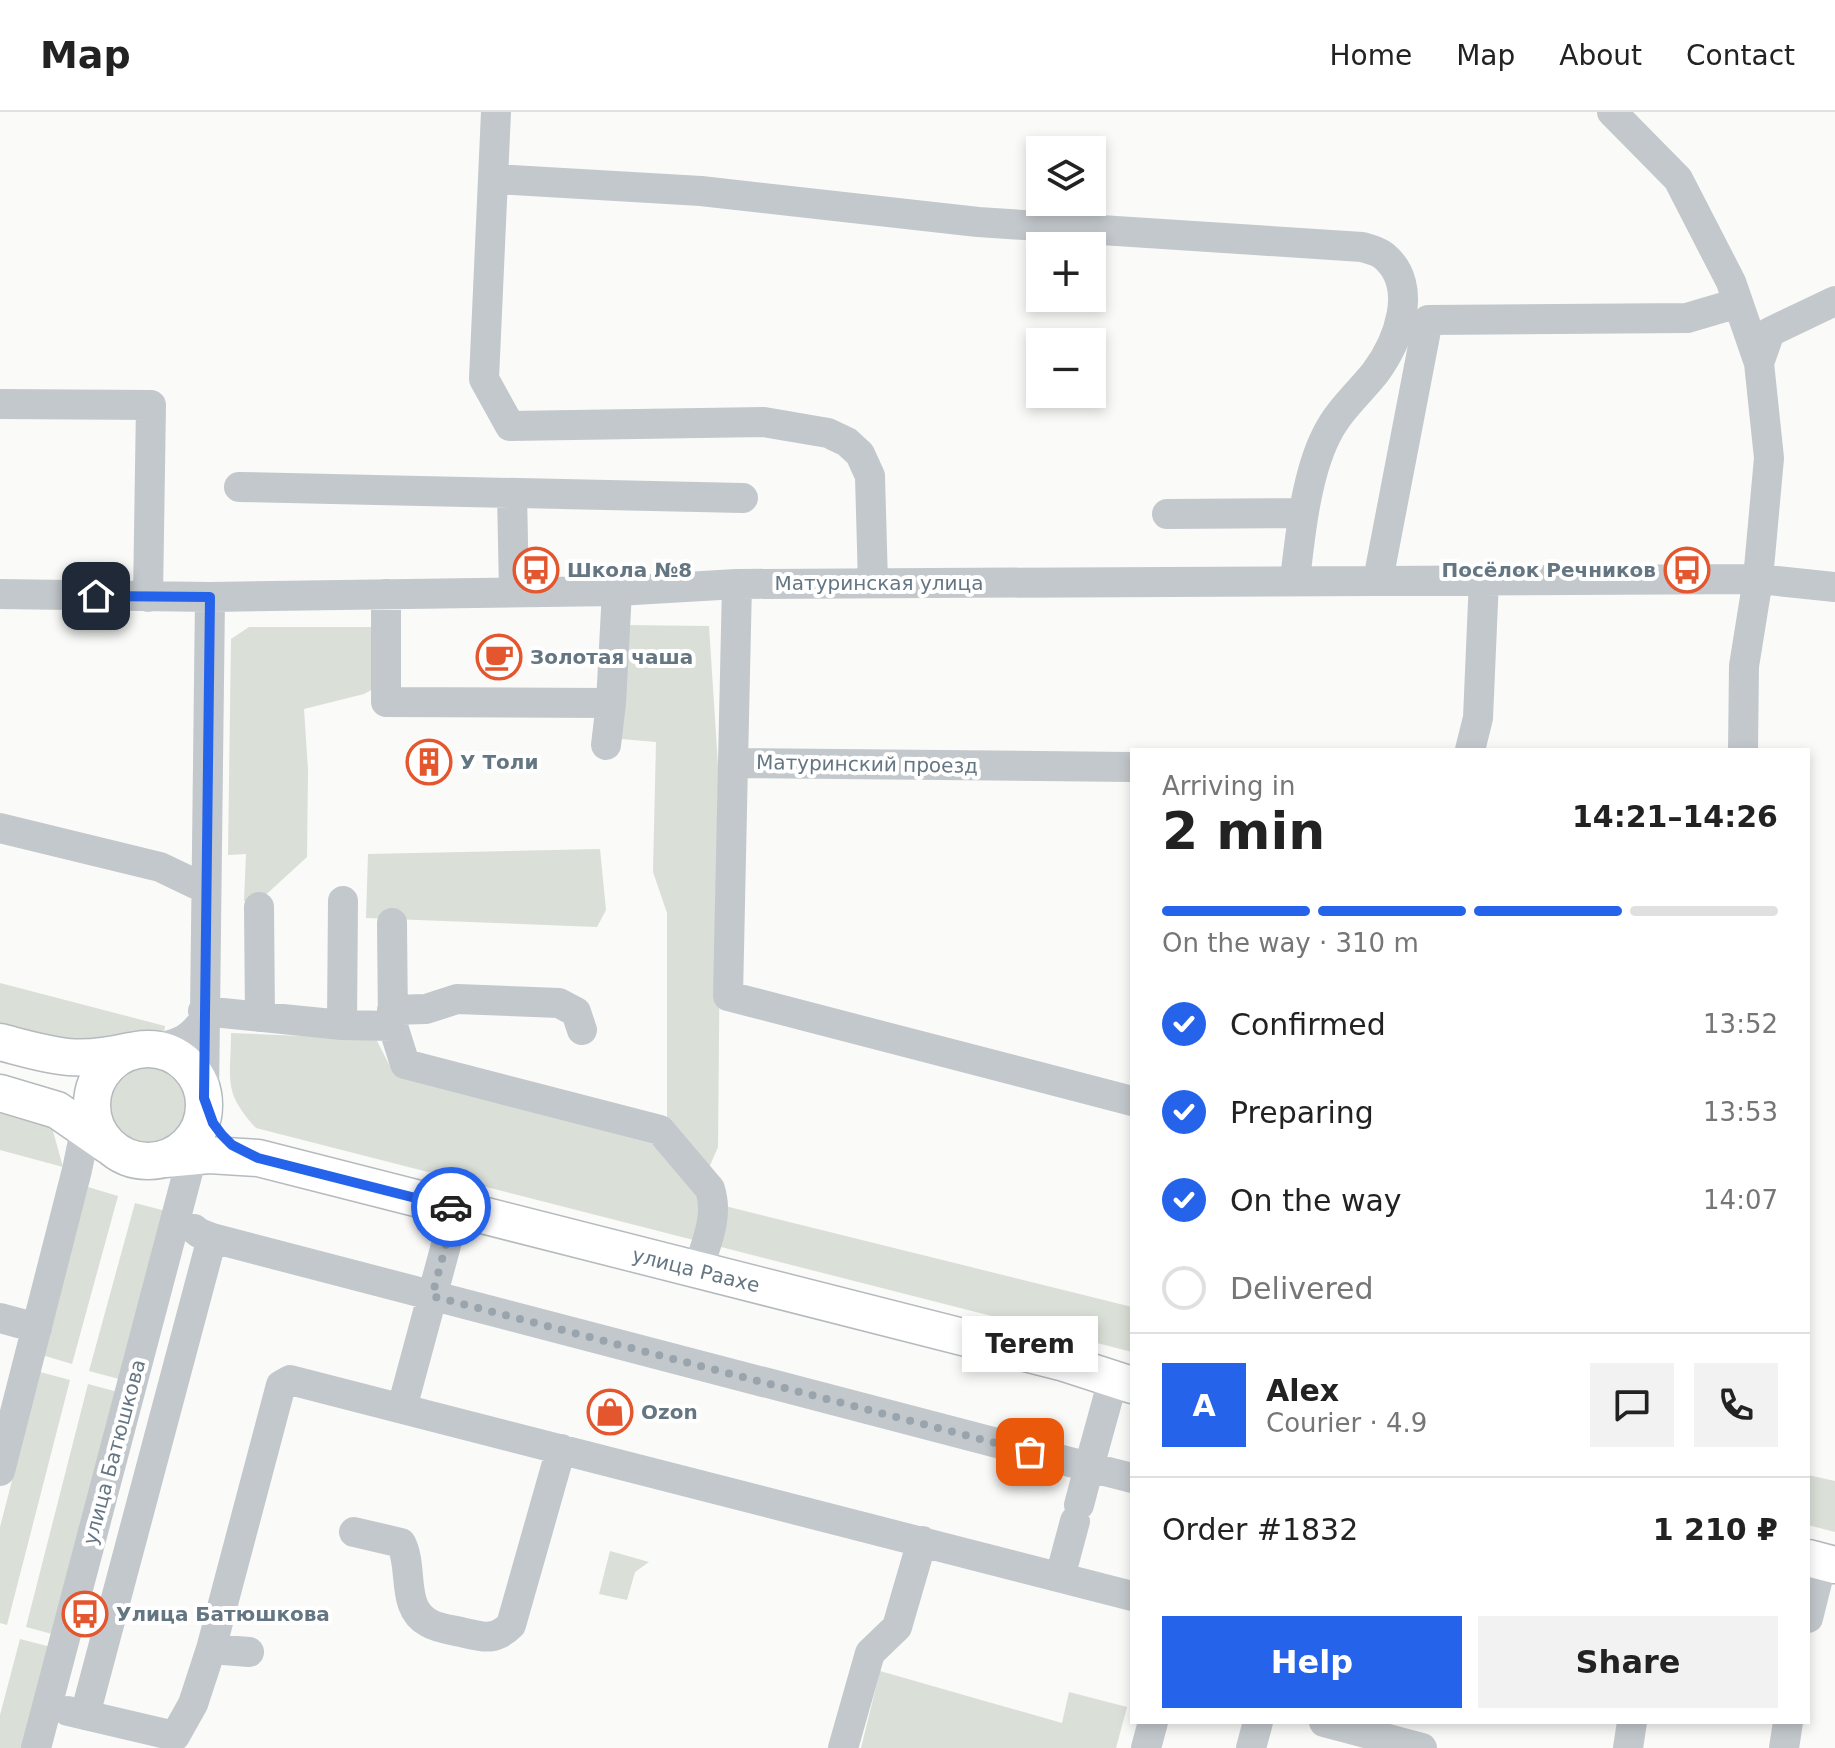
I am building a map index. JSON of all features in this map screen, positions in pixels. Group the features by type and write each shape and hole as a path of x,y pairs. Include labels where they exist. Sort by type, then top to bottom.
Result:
{"main road":[{"path":"0,1042 73,1059 96,1059 142,1050 171,1053 187,1064 199,1080 190,1136"},
{"path":"96,1125 105,1068 142,1050"},
{"path":"0,1093 43,1104 96,1125 121,1154 142,1161 213,1123 232,1145 258,1158"},
{"path":"190,1136 218,1155 258,1158"},
{"name":"улица Раахе","path":"258,1158 1061,1362 1123,1383"}],"street":[{"path":"496,112 484,379 510,426 764,422 828,433 847,442 860,454 870,476 873,583"},
{"path":"1612,112 1678,179 1731,282 1759,363 1769,458 1758,579 1744,666 1743,748"},
{"path":"494,179 701,191 978,222 1362,247 1382,253 1398,270 1403,288 1401,316 1393,343 1375,372 1348,402 1324,439 1303,513 1295,580"},
{"path":"1759,363 1770,332 1835,301"},
{"path":"1378,580 1428,320 1687,318 1738,303"},
{"path":"0,404 151,405 148,597"},
{"path":"239,487 743,498"},
{"path":"512,493 514,591"},
{"path":"1167,514 1303,513"},
{"path":"1470,748 1478,718 1484,579"},
{"name":"Матуринская улица","path":"0,594 210,597 617,591 737,584 1484,579 1758,579 1835,587"},
{"name":"Матуринский проезд","path":"737,584 733,763 1130,767"},
{"path":"606,745 617,591"},
{"path":"386,594 386,702 611,703"},
{"name":"улица Батюшкова","path":"36,1748 178,1211 190,1136 203,1016 210,597"},
{"path":"733,763 728,996 1130,1100"},
{"path":"0,828 160,867 206,889"},
{"path":"342,1025 343,901"},
{"path":"259,907 260,1017"},
{"path":"392,923 392,1018 405,1064 660,1130 710,1189 713,1200 714,1216 698,1270"},
{"path":"142,1050 180,1044 189,1038 203,1016 260,1017 342,1025 392,1018 457,999 559,1003 576,1012 582,1030"},
{"path":"0,1471 37,1328 96,1125"},
{"path":"402,1408 456,1208"},
{"path":"178,1211 199,1233 212,1238 1130,1477"},
{"path":"85,1715 212,1238"},
{"path":"0,1318 37,1328"},
{"path":"47,1705 174,1742 193,1704 211,1649 281,1385 290,1380 1130,1595"},
{"path":"1060,1577 1089,1467 1123,1383"},
{"path":"354,1532 401,1543 407,1554 410,1601 430,1624 484,1638 500,1636 511,1625 561,1449"},
{"path":"843,1748 870,1653 897,1627 922,1541"},
{"path":"1810,1610 1822,1562"},
{"path":"211,1649 249,1652"},
{"path":"1146,1748 1152,1724"},
{"path":"1251,1748 1257,1724"},
{"path":"1318,1748 1324,1724"},
{"path":"1332,1724 1422,1748"},
{"path":"1628,1748 1632,1724"},
{"path":"1784,1748 1788,1724"}],"shaded area":[{"path":"623,625 709,626 721,812 718,1147 708,1170 667,1128 667,913 653,872 656,742 621,739"},
{"path":"249,627 378,627 377,687 364,694 304,709 308,770 307,857 259,901 244,901 246,854 228,855 231,639"},
{"path":"600,849 606,910 597,927 366,918 368,854"},
{"path":"0,983 165,1026 162,1050 0,1032"},
{"path":"231,1033 376,1039 394,1074 658,1145 705,1201 1130,1307 1130,1351 256,1128 233,1094"},
{"path":"140,1064 156,1064 171,1071 182,1082 189,1105 186,1121 177,1134 156,1146 140,1146 125,1139 114,1128 107,1113 107,1097 114,1082 125,1071"},
{"path":"0,1088 44,1099 63,1167 0,1150"},
{"path":"88,1187 118,1196 72,1364 42,1355"},
{"path":"135,1203 166,1211 119,1379 89,1371"},
{"path":"40,1372 70,1380 7,1625 0,1623 0,1527"},
{"path":"88,1384 118,1392 56,1635 26,1627"},
{"path":"1810,1475 1835,1481 1835,1532 1810,1526"},
{"path":"610,1551 649,1562 635,1572 627,1600 599,1594"},
{"path":"20,1639 51,1647 24,1748 0,1748 0,1715"},
{"path":"880,1671 1062,1723 1069,1692 1127,1707 1116,1748 861,1748"}],"way so far":[{"path":"451,1207 456,1208 432,1296 1030,1452"}],"place":[{"name":"Школа №8","path":"536,570"},
{"name":"Посёлок Речников","path":"1687,570"},
{"name":"Золотая чаша","path":"499,657"},
{"name":"У Толи","path":"429,762"},
{"name":"Ozon","path":"610,1412"},
{"name":"Terem","path":"1030,1452"},
{"name":"Улица Батюшкова","path":"85,1614"}],"route":[{"path":"96,596 210,597 203,1021 204,1098 213,1123 232,1145 258,1158 451,1207"}]}
